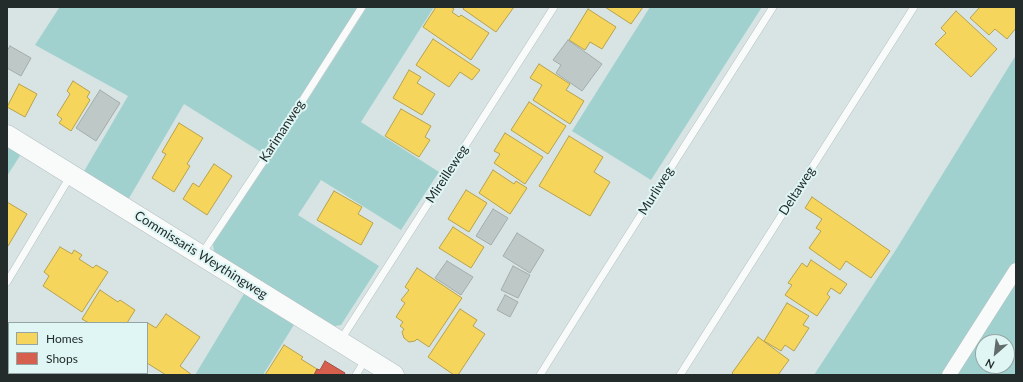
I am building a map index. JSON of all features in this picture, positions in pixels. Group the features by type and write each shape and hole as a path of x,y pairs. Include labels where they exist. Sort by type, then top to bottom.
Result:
{"main road":[{"name":"Commissaris Weythingweg","path":"7,135 394,375"}],"street":[{"path":"949,375 1016,270"}],"lane":[{"name":"Karimanweg","path":"201,255 267,156 362,7"},
{"name":"Mireilleweg","path":"340,342 554,7"},
{"name":"Murliweg","path":"540,375 773,7"},
{"name":"Deltaweg","path":"680,375 914,7"},
{"path":"7,282 71,175"},
{"path":"356,375 366,358"}],"shaded area":[{"path":"57,7 358,7 264,154 184,104 128,200 83,173 128,96 35,45 59,8"},
{"path":"367,7 434,7 361,122 439,172 401,230 321,180 298,215 379,266 341,325 335,326 329,324 214,252 213,244 275,151"},
{"path":"650,7 762,7 651,180 572,131"},
{"path":"1016,55 1016,262 1011,270 944,375 814,375 897,248"},
{"path":"7,145 21,154 7,176"},
{"path":"1016,278 1016,375 955,375 975,343 975,374 1015,374 1015,334 981,334"},
{"path":"245,292 295,323 263,375 195,375"}],"building: Homes":[{"path":"436,7 451,7 454,9 452,12 459,17 461,15 489,33 471,60 423,27"},
{"path":"464,7 514,7 496,32 463,9"},
{"path":"605,7 643,7 631,24"},
{"path":"980,7 1016,7 1016,28 1007,39 995,29 989,35 970,18"},
{"path":"588,9 616,27 602,49 590,42 585,50 569,40"},
{"path":"956,11 997,49 971,77 935,44 946,33 941,28"},
{"path":"433,39 480,70 472,80 460,72 449,87 416,65"},
{"path":"539,64 570,84 566,90 584,101 570,124 533,100 542,85 530,78"},
{"path":"409,70 421,77 417,83 435,94 422,115 393,98"},
{"path":"73,81 90,92 87,97 90,100 71,131 59,123 62,119 57,115 70,94 67,91"},
{"path":"19,84 37,94 25,117 7,107"},
{"path":"529,102 566,126 548,154 511,130"},
{"path":"401,109 431,126 425,137 430,140 419,157 385,136"},
{"path":"179,123 203,138 187,164 190,166 174,192 152,178 166,154 162,152"},
{"path":"505,133 543,157 525,184 494,163 500,154 494,151"},
{"path":"569,136 603,157 594,172 610,182 590,216 539,186"},
{"path":"214,164 232,176 207,215 183,199 193,183 199,187"},
{"path":"493,170 514,184 516,181 527,188 510,214 479,193"},
{"path":"466,190 487,203 469,232 448,219"},
{"path":"334,191 362,207 358,214 373,223 361,245 317,220"},
{"path":"812,197 890,251 871,278 846,261 840,270 809,248 821,231 816,228 822,219 805,208"},
{"path":"7,202 27,214 8,246 7,245"},
{"path":"453,227 484,247 471,268 439,248"},
{"path":"60,247 72,254 74,250 82,255 79,259 93,268 96,265 108,272 82,312 43,286 49,276 44,272"},
{"path":"811,260 847,284 840,294 831,288 827,294 830,297 817,316 785,295 792,285 788,283 802,263 807,267"},
{"path":"417,268 462,298 429,347 417,339 409,342 404,338 402,332 404,329 400,326 403,322 396,317 405,303 401,300 409,290 405,287"},
{"path":"100,290 118,302 120,300 135,310 128,322 87,322 82,319"},
{"path":"787,303 809,316 803,325 809,328 794,351 785,345 781,351 764,341"},
{"path":"460,309 477,320 473,326 485,334 458,375 454,375 428,357"},
{"path":"166,314 200,337 180,366 192,375 166,375 148,364 148,323 156,328"},
{"path":"758,337 789,360 778,375 734,375 732,373"},
{"path":"284,345 303,357 301,359 317,369 314,375 265,375"},
{"path":"7,368 8,374 19,375 7,375"}],"building: Shops":[{"path":"325,361 345,373 344,375 314,375 317,369 320,370"}],"building: Other":[{"path":"568,40 602,64 582,91 556,73 561,65 553,60"},
{"path":"10,46 31,58 21,76 7,68 7,51"},
{"path":"100,90 120,103 96,141 76,128"},
{"path":"493,209 508,218 491,245 476,236"},
{"path":"517,233 544,250 530,273 503,256"},
{"path":"447,261 473,277 461,295 435,278"},
{"path":"513,266 530,275 518,298 501,290"},
{"path":"505,295 518,302 510,317 497,310"}]}
